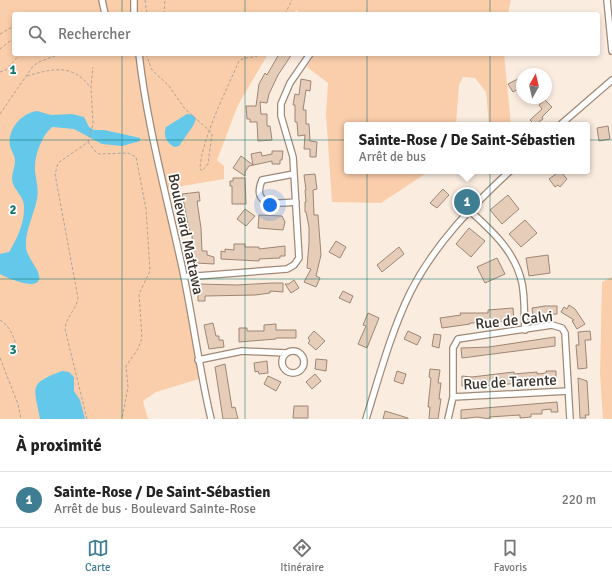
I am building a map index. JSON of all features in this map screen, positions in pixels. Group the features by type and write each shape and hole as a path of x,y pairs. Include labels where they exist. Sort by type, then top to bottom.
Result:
{"street":[{"path":"102,0 105,12"},
{"path":"134,0 134,12"},
{"path":"607,0 612,52"},
{"name":"Boulevard Mattawa","path":"139,56 158,159 184,277 198,360 211,419"},
{"path":"184,277 287,269 294,265 299,258 293,157 281,116 281,104 290,83 309,56"},
{"path":"563,122 612,80"},
{"path":"294,174 262,180 258,190 263,199 275,204 296,202"},
{"path":"366,419 391,341 410,293 435,252 469,210 507,174"},
{"path":"469,210 499,238 514,261 522,285 525,330"},
{"name":"Rue de Calvi","path":"448,419 453,397 454,343 458,339 552,326 562,328 565,333 570,419"},
{"path":"198,360 242,351 286,353"},
{"name":"Rue de Tarente","path":"453,397 568,391"}],"path":[{"path":"145,0 147,12"},
{"path":"164,12 165,0"},
{"path":"286,12 292,0"},
{"path":"0,34 12,27"},
{"path":"0,49 12,40"},
{"path":"0,72 6,70 18,56"},
{"path":"0,114 33,66 55,56"},
{"path":"147,56 152,70 169,86 185,108 210,131 212,134 208,164 202,171 200,170 200,163 210,131 239,61 242,58 258,56"},
{"path":"87,419 65,328 66,321 75,310 78,298 55,174 58,163 88,142 93,124 91,87 93,67"},
{"path":"26,76 50,69 60,69 75,73 86,81 91,87"},
{"path":"88,142 99,154 106,155 128,153 136,157 146,209 150,271 140,294 142,338 138,348 126,366 128,387 122,419"},
{"path":"0,320 7,324 11,330 19,353"},
{"path":"0,358 14,393 21,419"}],"shaded area":[{"path":"0,0 511,0 508,12 299,12 296,10 295,12 12,12 12,56 267,56 238,105 217,160 224,166 224,179 165,189 202,378 156,392 143,401 148,419 0,419"},
{"path":"314,56 504,56 511,122 489,122 486,92 475,78 463,77 459,85 456,122 344,122 344,174 425,174 381,203 332,202 326,114 328,83 307,67"},
{"path":"612,277 612,419 603,419 600,374 602,282"}],"water":[{"path":"37,111 51,115 72,114 84,117 89,127 94,130 104,130 136,137 140,138 140,141 122,146 102,144 74,129 52,127 48,131 37,153 35,171 38,196 26,241 28,255 38,273 39,280 36,283 27,284 0,274 0,254 9,252 12,247 18,236 24,212 23,200 14,187 12,181 15,161 10,146 11,134 16,123 31,112"},
{"path":"187,114 193,115 196,119 179,146 174,147 166,138 166,127"},
{"path":"62,371 69,372 74,377 74,391 80,400 85,419 40,419 35,393 36,388 43,379"}],"building":[{"path":"278,56 291,56 278,75 269,94 267,103 260,102 261,114 267,114 267,126 270,126 272,140 258,141 257,122 250,122 250,119 247,119 246,106 256,106 259,84 265,73 267,75"},
{"path":"301,79 311,81 310,91 306,90 303,110 306,110 306,124 309,124 310,141 317,142 316,157 310,157 310,149 304,149 305,135 298,136 297,122 295,122 295,105 293,105 295,94 299,95"},
{"path":"516,80 516,90 513,92 508,84"},
{"path":"540,104 549,104 552,107 539,122 532,122 530,120 542,109 539,105"},
{"path":"608,126 610,139 599,141 597,128"},
{"path":"272,151 283,151 280,164 272,164 272,161 249,166 245,172 245,176 233,168 241,156 253,165 251,154 261,152 262,156 272,154"},
{"path":"315,174 317,189 313,190 314,215 318,215 321,255 316,276 320,278 316,287 304,282 311,269 307,268 309,227 305,212 306,190 304,175"},
{"path":"556,174 563,174 567,179 560,187 558,185 555,187 549,179"},
{"path":"233,178 245,178 246,204 232,204 232,186 230,186 230,181 233,181"},
{"path":"443,189 449,195 437,208 430,203"},
{"path":"199,192 200,201 197,201 201,228 202,251 207,251 207,255 214,257 214,264 196,263 196,261 193,261 192,234 190,234 182,194"},
{"path":"508,195 519,209 502,224 490,210"},
{"path":"245,209 255,216 246,226 237,219"},
{"path":"259,215 282,216 285,222 283,230 258,228"},
{"path":"525,220 537,233 521,247 509,234"},
{"path":"469,228 485,241 471,257 456,244"},
{"path":"336,241 346,247 340,258 329,252"},
{"path":"234,244 245,244 245,247 259,247 259,249 285,246 285,256 280,256 280,258 259,259 259,261 221,259 221,251 225,252 225,249 234,250"},
{"path":"399,247 404,254 382,272 377,265"},
{"path":"548,255 550,273 529,276 526,258"},
{"path":"497,258 505,274 485,283 477,267"},
{"path":"294,280 299,288 291,293 285,284 289,284"},
{"path":"283,283 283,292 270,291 270,293 255,295 205,296 205,301 198,301 198,284 237,285"},
{"path":"343,291 353,296 350,303 339,298"},
{"path":"569,305 575,309 585,324 577,329 572,321 574,320 561,312 564,307 567,309"},
{"path":"557,306 557,314 533,316 532,308"},
{"path":"513,308 514,321 470,323 442,328 440,318 461,315 460,313 488,313 488,310"},
{"path":"368,313 379,318 367,348 358,344 366,326 363,325"},
{"path":"213,323 216,336 219,336 219,340 223,340 224,347 209,349 204,325"},
{"path":"276,324 276,330 296,330 296,338 276,338 239,342 239,328 247,328 247,331 264,331 264,325"},
{"path":"314,331 325,341 316,350 308,343 310,341 308,338"},
{"path":"408,331 421,337 417,345 404,339"},
{"path":"590,331 591,340 585,340 587,368 578,369 576,345 579,345 578,332"},
{"path":"434,334 441,335 439,348 432,346"},
{"path":"555,337 555,346 462,358 461,348 489,347"},
{"path":"316,359 327,360 326,371 315,369"},
{"path":"267,361 268,373 259,374 258,371 255,372 254,363"},
{"path":"225,364 232,408 235,407 238,419 223,419 215,367"},
{"path":"430,369 440,370 438,383 441,383 439,399 441,399 438,419 429,419 430,407 428,407 431,378 429,377"},
{"path":"397,371 406,374 403,384 394,381"},
{"path":"546,371 556,371 556,379 499,385 462,386 462,376 472,377 514,372 514,374 537,372 537,374 546,373"},
{"path":"315,374 321,381 312,389 306,382"},
{"path":"268,376 281,382 276,391 264,384"},
{"path":"578,378 587,381 589,415 585,415 586,418 580,418"},
{"path":"557,402 558,412 551,412 551,409 542,410 542,414 531,414 531,417 520,418 520,415 489,417 490,419 477,417 461,419 461,410"},
{"path":"294,406 308,406 308,418 293,418"},
{"path":"385,411 408,418 408,419 383,419"}],"place":[{"name":"Sainte-Rose / De Saint-Sébastien","path":"467,202"}]}
